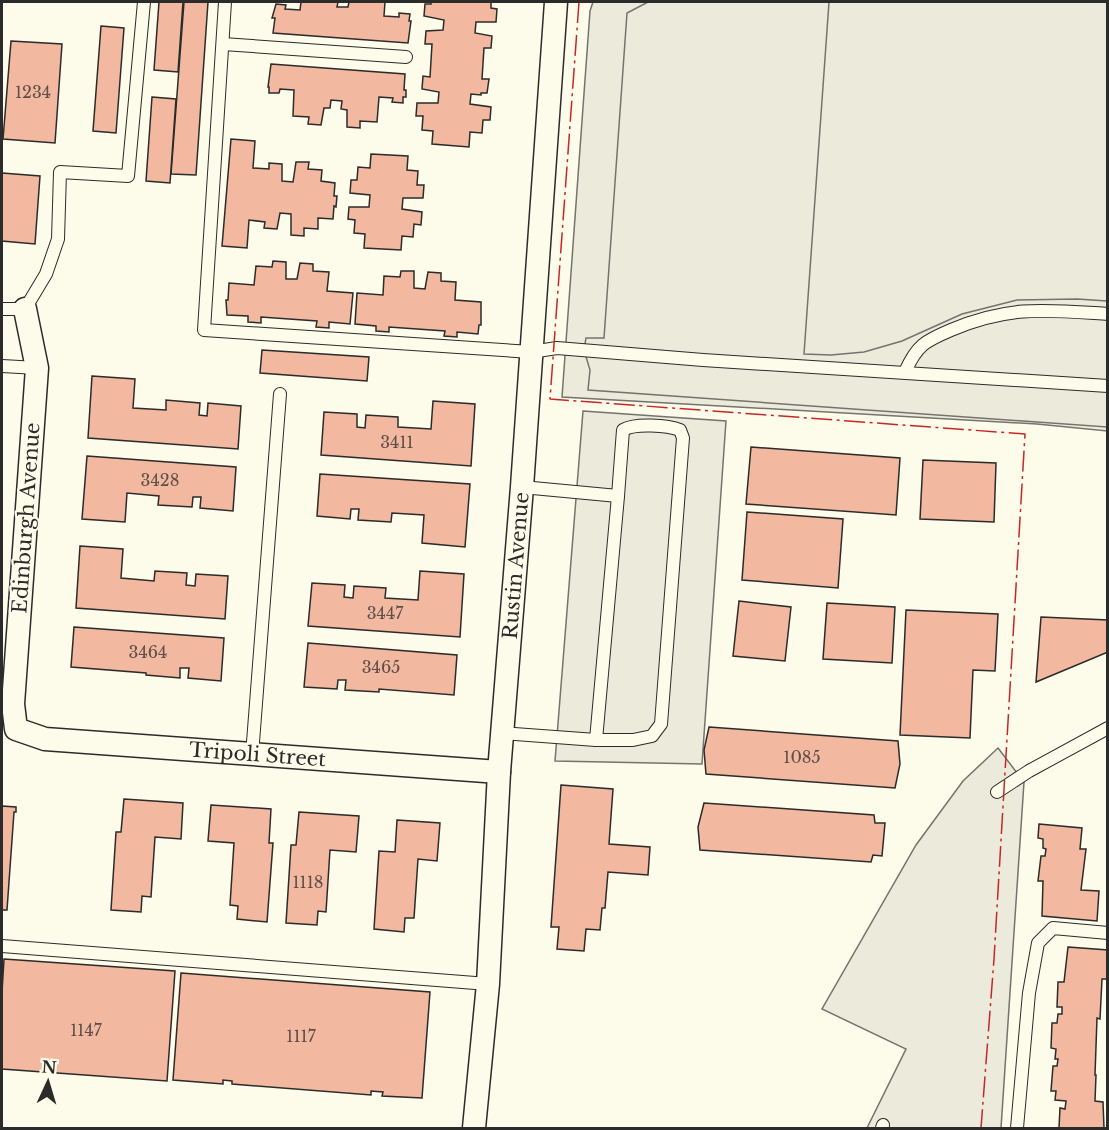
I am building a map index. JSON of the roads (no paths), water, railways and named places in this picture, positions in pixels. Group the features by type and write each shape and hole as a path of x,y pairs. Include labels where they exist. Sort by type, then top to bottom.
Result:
{"street":[{"name":"Rustin Avenue","path":"474,1128 488,984 499,772 522,487 556,2"},
{"name":"Edinburgh Avenue","path":"16,729 13,704 37,368 25,309"},
{"name":"Tripoli Street","path":"16,729 45,739 499,772"}],"lane":[{"path":"2,309 25,309 46,274 58,239 60,172 128,176 144,2"},
{"path":"225,2 204,330 531,352 557,348 703,360 1107,386"},
{"path":"223,44 406,57"},
{"path":"905,372 912,354 927,341 966,324 1001,313 1040,309 1107,314"},
{"path":"2,366 37,368"},
{"path":"252,755 280,393"},
{"path":"502,734 596,740 633,740 652,736 661,724 683,438 680,430 673,427 629,426 623,430 596,740"},
{"path":"522,487 618,496"},
{"path":"997,792 1029,771 1107,728"},
{"path":"1017,1128 1029,993 1038,942 1053,928 1107,933"},
{"path":"2,946 488,984"}]}
